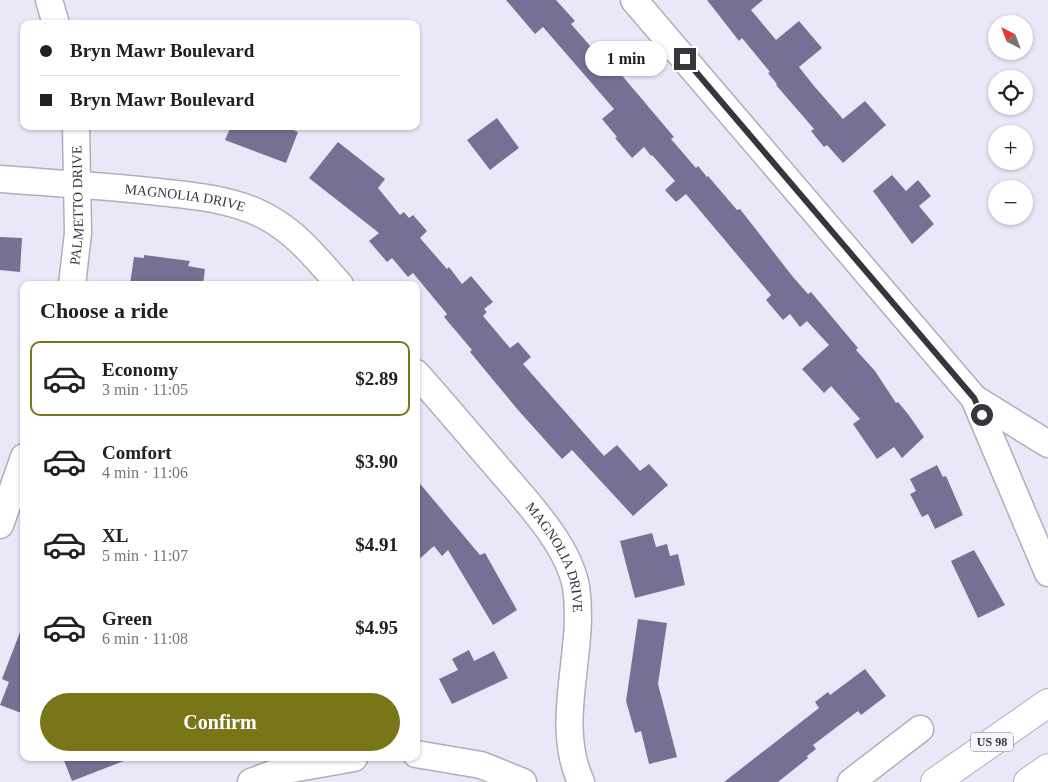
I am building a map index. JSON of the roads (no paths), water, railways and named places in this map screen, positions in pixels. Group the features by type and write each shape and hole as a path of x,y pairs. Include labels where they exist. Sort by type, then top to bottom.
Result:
{"highway":[{"name":"US 98","path":"935,782 1048,703"},
{"path":"1028,782 1048,768"}],"street":[{"path":"49,0 55,20"},
{"path":"634,0 974,398 1048,573"},
{"name":"PALMETTO DRIVE","path":"72,281 78,234 76,130"},
{"name":"MAGNOLIA DRIVE","path":"0,179 210,198 238,205 266,216 302,242 336,281"},
{"name":"MAGNOLIA DRIVE","path":"420,378 526,501 550,532 563,553 576,586 577,645 569,714 572,754 581,782"},
{"path":"974,398 1048,444"},
{"path":"0,525 20,469"},
{"path":"851,782 920,729"},
{"path":"420,755 481,765 522,782"},
{"path":"250,782 280,771 337,761"}]}
